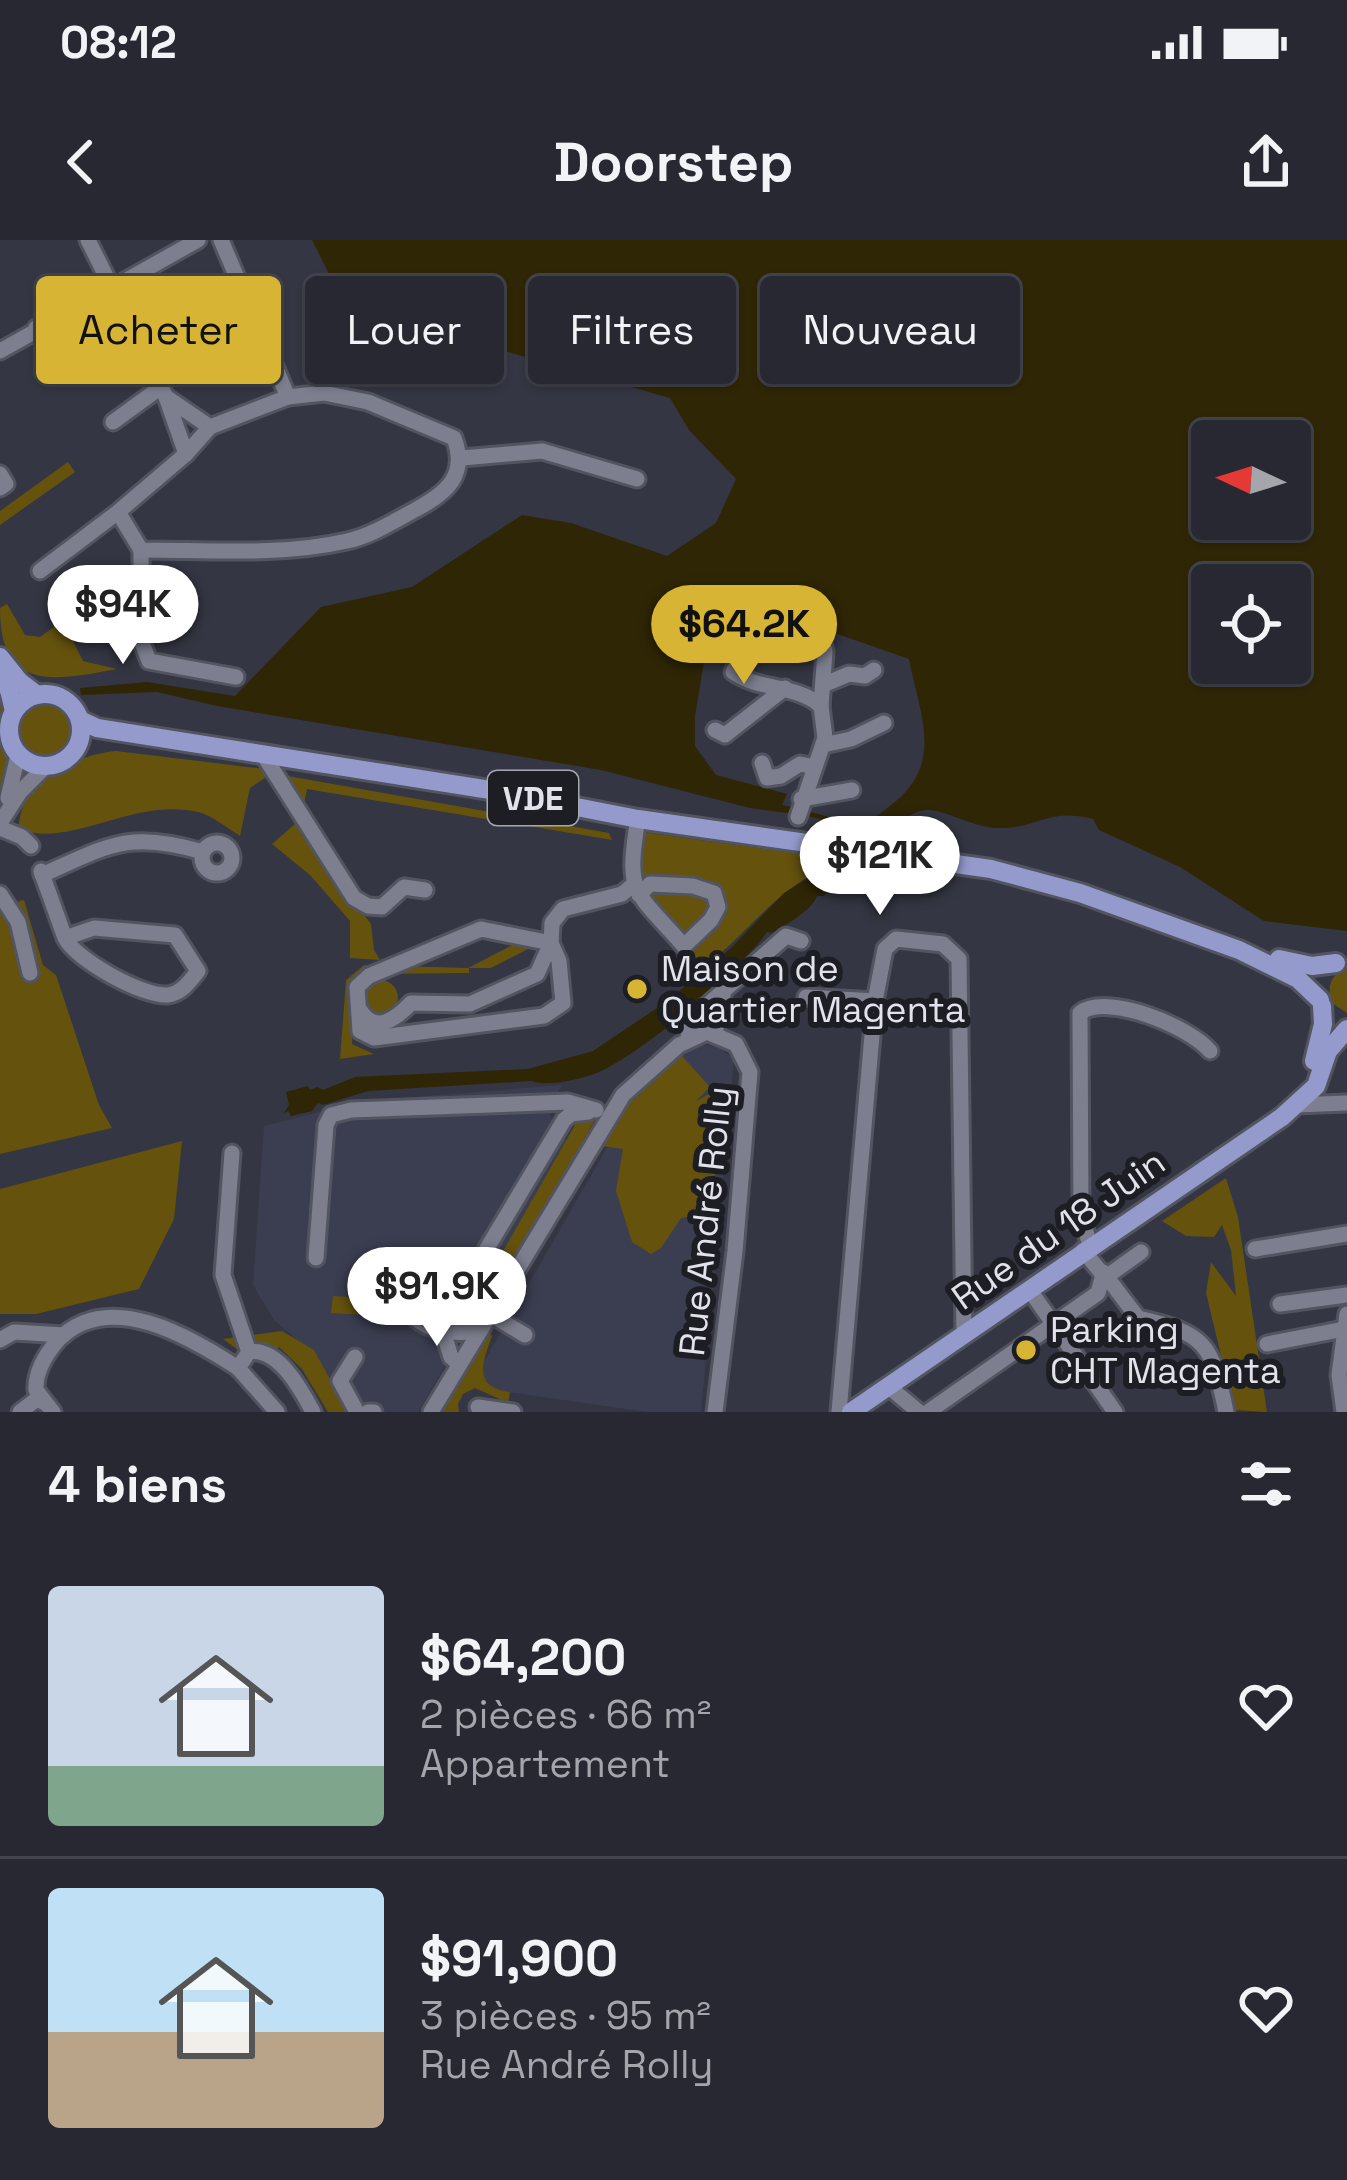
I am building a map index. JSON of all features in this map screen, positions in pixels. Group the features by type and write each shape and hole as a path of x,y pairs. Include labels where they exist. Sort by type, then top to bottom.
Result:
{"main road":[{"path":"0,657 20,682 37,695 63,699 80,720 79,744 65,760 45,766 18,755 9,729 14,711 0,678"},
{"path":"14,711 37,695"},
{"name":"VDE","path":"80,720 97,728 484,789 638,819 991,869 1080,892 1239,950 1298,979 1321,1003"},
{"name":"VDE","path":"79,744 128,742 264,756"},
{"name":"VDE","path":"1239,950 1300,965 1341,961"},
{"path":"1299,1102 1317,1054 1322,979 1341,961"},
{"path":"1321,1003 1347,1027"},
{"name":"Rue du 18 Juin","path":"851,1412 1299,1102 1316,1086 1328,1051 1347,1027"}],"street":[{"path":"88,240 104,276"},
{"path":"128,276 197,240"},
{"path":"221,240 287,397"},
{"path":"0,351 36,328"},
{"path":"159,384 186,454"},
{"path":"113,422 163,392"},
{"path":"163,392 210,427"},
{"path":"40,571 118,512 210,427 287,397 324,393 368,402 454,438 462,458 458,472 438,498 350,541 272,550 141,550"},
{"path":"462,458 542,451 637,479"},
{"path":"0,474 6,484 0,488"},
{"path":"118,512 141,550 141,640 149,662 236,676"},
{"path":"791,634 820,635 825,652 823,745 797,817"},
{"path":"737,650 740,659 733,672 743,679 784,688 821,706"},
{"path":"824,685 874,670"},
{"path":"716,730 725,735 784,688"},
{"path":"823,745 851,739 884,723"},
{"path":"0,823 18,755"},
{"path":"264,756 354,898 382,907 404,887 425,890"},
{"path":"762,763 767,778 781,776 800,764 814,767"},
{"path":"0,823 45,766"},
{"path":"801,799 852,790"},
{"path":"551,943 481,929 369,976 357,987 360,1031 374,1038 544,1016 563,1003 551,943 552,923 563,909 636,890 650,884 693,886 714,893 718,908 684,946 636,890 630,866 638,819"},
{"path":"0,823 31,846"},
{"path":"65,938 94,928 175,935 198,971 178,992 154,994 80,958 65,938 42,873 122,842 161,840 203,852"},
{"path":"0,894 18,922 30,973"},
{"path":"689,1039 687,1023 724,990 786,936 801,941"},
{"path":"838,1412 875,1000 885,949 896,939 943,944 959,959 964,1335"},
{"path":"358,1005 363,1017 376,1024 394,1021 411,1003 470,1004 537,974 551,943"},
{"path":"715,1034 724,990"},
{"path":"806,997 875,1000"},
{"path":"1210,1051 1198,1037 1123,1008 1102,1004 1080,1013 1081,1214 1087,1248 1135,1316 1178,1327 1202,1344 1218,1376 1226,1412"},
{"name":"Rue André Rolly","path":"431,1412 623,1095 689,1039 715,1034 736,1044 750,1072 715,1412"},
{"path":"525,1335 488,1313 481,1272 484,1256 571,1114 596,1110 623,1095"},
{"path":"316,1258 326,1125 331,1115 352,1110 568,1102 596,1110"},
{"path":"1299,1102 1347,1103"},
{"path":"551,1104 560,1113 562,1125"},
{"path":"232,1153 223,1276 249,1352"},
{"path":"1255,1249 1347,1234"},
{"path":"1104,1273 1142,1252"},
{"path":"484,1256 492,1283 497,1287 507,1282"},
{"path":"889,1387 923,1412 1098,1294 1104,1273"},
{"path":"1029,1289 1115,1412"},
{"path":"1280,1304 1347,1295"},
{"path":"49,1408 36,1390 36,1381 46,1356 64,1334 90,1321 127,1318 165,1328 238,1368 277,1412"},
{"path":"415,1318 426,1328 463,1334 477,1331"},
{"path":"1269,1346 1345,1326 1339,1375 1343,1412"},
{"path":"442,1328 451,1357 458,1363"},
{"path":"0,1340 14,1332 64,1334"},
{"path":"238,1368 249,1352 270,1355 313,1412"},
{"path":"355,1357 340,1381 357,1412"},
{"path":"20,1412 37,1399 49,1408"},
{"path":"478,1407 513,1412"}],"shaded area":[{"path":"312,240 1347,240 1347,931 1264,921 1180,867 1099,830 1093,819 1065,816 993,828 931,810 919,812 890,830 804,912 767,932 687,1011 635,1051 594,1074 553,1083 368,1091 318,1103 312,1111 284,1113 289,1105 286,1092 308,1086 323,1090 355,1077 528,1069 593,1051 666,1002 731,948 784,893 818,872 860,827 802,815 803,810 863,822 888,808 918,773 924,738 909,659 740,600 709,632 695,716 695,746 716,775 787,794 782,805 797,808 794,814 750,808 601,770 157,692 81,695 80,688 147,682 235,696 321,607 412,587 522,515 571,523 667,556 716,523 736,479 689,430 670,398 621,384 736,384 736,276 528,276 528,358 504,351 504,276 330,276"},
{"path":"68,462 75,472 0,525 0,511"},
{"path":"130,572 130,603 71,637 83,661 117,669 52,677 20,667 9,655 0,608 7,604 25,635 40,637"},
{"path":"0,686 10,763 0,805"},
{"path":"45,704 63,712 71,730 63,748 45,756 27,748 19,730 27,712"},
{"path":"116,751 265,769 265,778 250,788 240,836 204,814 174,809 60,833 19,829 28,798 52,774 84,758"},
{"path":"284,777 609,833 612,840 307,789 303,809"},
{"path":"295,824 371,924 380,960 350,958 350,921 310,875 272,844"},
{"path":"642,832 832,858 773,903 703,967 650,902 650,881 639,877"},
{"path":"24,900 43,965 56,975 99,1105 112,1128 0,1154 0,906"},
{"path":"530,936 528,949 491,968 469,968 469,973 367,974 355,984 352,1044 374,1054 340,1059 346,980 364,965 468,968"},
{"path":"1347,968 1347,1013 1332,1003 1330,992 1334,977"},
{"path":"380,980 393,985 398,998 393,1011 380,1016 367,1011 362,998 367,985"},
{"path":"691,1047 722,1049 734,1060 701,1412 647,1412 494,1390 483,1379 481,1367 608,1146 596,1145 627,1102"},
{"path":"682,1056 710,1087 695,1102 711,1093 719,1101 718,1160 706,1214 681,1218 661,1248 651,1254 632,1242 616,1191 623,1149 596,1145 627,1102"},
{"path":"562,1085 550,1116 566,1139 568,1156 418,1412 346,1412 313,1354 274,1320 253,1285 264,1126 363,1101"},
{"path":"596,1118 507,1276 497,1279 493,1269 576,1123"},
{"path":"182,1141 174,1219 139,1289 36,1314 0,1314 0,1189"},
{"path":"1226,1178 1238,1217 1267,1412 1234,1410 1206,1293 1211,1262 1236,1296 1231,1250 1222,1225 1214,1237 1186,1236 1162,1221"},
{"path":"333,1296 368,1298 366,1315 331,1313"},
{"path":"487,1330 492,1336 483,1373 490,1385 510,1392 508,1403 475,1388 463,1394 459,1412 438,1412"},
{"path":"282,1331 314,1350 348,1412 328,1412 302,1369 279,1347 273,1353 258,1345 244,1348 236,1362 232,1359 238,1350 223,1339"}],"place":[{"name":"Maison de Quartier Magenta","path":"637,989"},
{"name":"Parking CHT Magenta","path":"1026,1350"}]}
